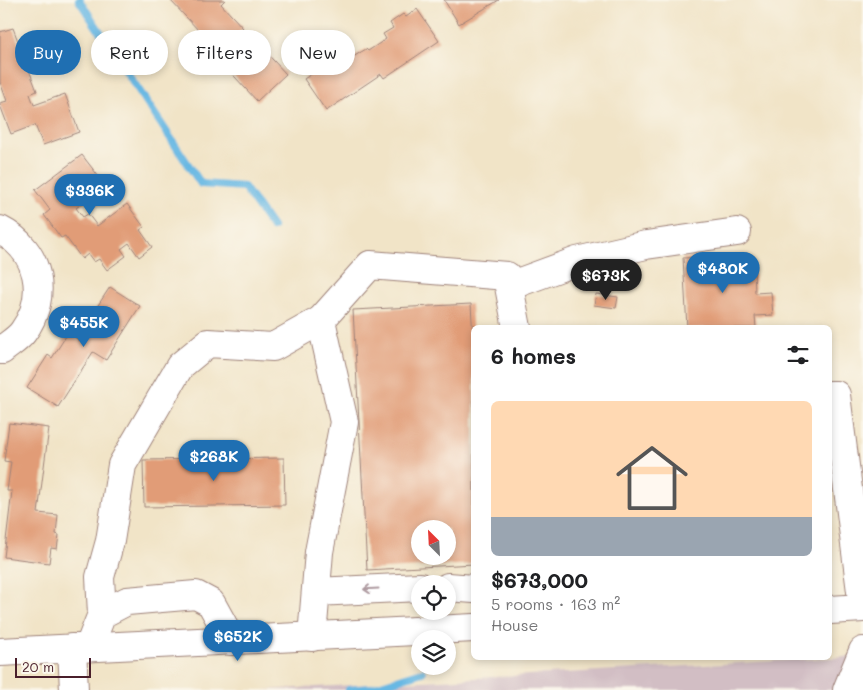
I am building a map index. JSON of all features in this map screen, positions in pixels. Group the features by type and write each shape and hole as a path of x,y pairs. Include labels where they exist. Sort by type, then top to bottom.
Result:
{"main road":[{"path":"0,230 10,235 26,250 36,269 39,292 34,315 22,334 0,350"},
{"path":"509,286 577,261 646,245 737,232"},
{"path":"102,614 100,577 110,541 122,465 180,366 208,343 273,347 321,320 370,265 508,276 517,325"},
{"path":"312,636 320,552 344,422 321,320"},
{"path":"832,395 836,395 841,529 863,608 832,610"},
{"path":"316,592 411,587"},
{"path":"456,588 471,589"},
{"path":"74,690 81,648 102,614 127,601 196,596 211,604 232,641"},
{"path":"0,652 471,628"},
{"path":"847,690 863,651"}],"shaded area":[{"path":"863,656 853,690 264,690 793,660 832,660 832,658"}],"building":[{"path":"170,0 225,0 221,4 243,28 241,30 198,30"},
{"path":"444,0 499,0 459,24"},
{"path":"417,9 439,41 384,78 381,74 326,111 304,79 310,75 355,75 355,56 366,49 368,51 386,39 383,34 393,28 390,23 403,14 406,17"},
{"path":"13,28 15,33 15,75 31,75 37,91 30,94 34,105 65,94 79,132 43,145 35,125 11,134 0,105 0,103 7,101 0,82 0,32"},
{"path":"271,58 281,69 281,75 285,75 257,101 233,75 271,75"},
{"path":"82,155 106,186 76,208 83,217 88,214 97,226 127,204 144,227 140,230 152,247 139,257 129,243 121,249 126,256 107,270 99,259 94,262 88,254 82,259 65,236 61,238 44,215 50,210 35,190"},
{"path":"743,255 744,270 754,269 755,293 771,292 773,315 755,316 756,325 687,325 683,258"},
{"path":"110,287 140,306 106,360 93,352 58,407 27,388 48,355 52,358 68,333 80,341 94,318 91,316"},
{"path":"596,294 618,297 616,308 594,305"},
{"path":"471,304 471,564 367,570 353,310"},
{"path":"9,423 49,428 38,513 58,515 56,534 59,535 57,549 51,548 49,563 4,557 12,491 7,491 11,462 4,461"},
{"path":"284,458 285,505 144,507 143,460"}],"waterway":[{"path":"79,0 201,184 244,187 272,227"},
{"path":"349,690 372,688 413,675"}]}
